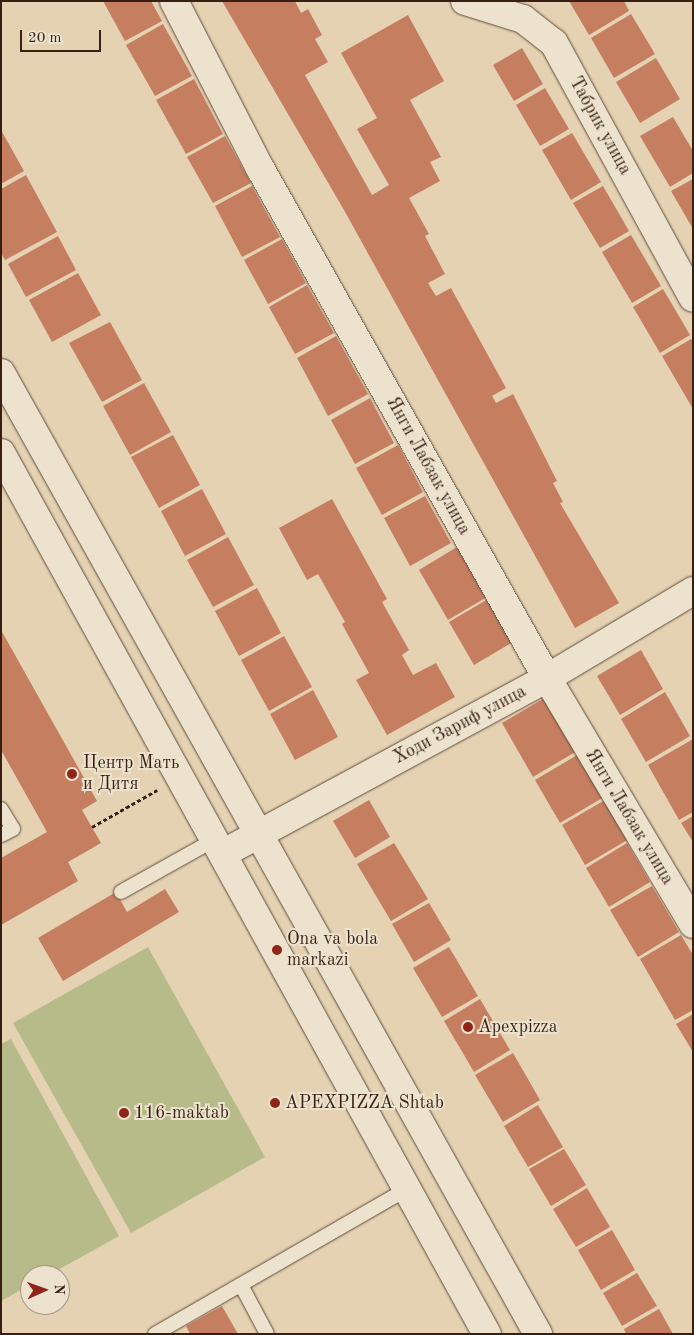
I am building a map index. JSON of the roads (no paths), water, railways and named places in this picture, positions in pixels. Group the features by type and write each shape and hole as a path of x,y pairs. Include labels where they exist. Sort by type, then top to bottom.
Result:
{"main road":[{"name":"Янги Лабзак улица","path":"174,1 265,177 547,678 693,924"},
{"name":"Табрик улица","path":"465,1 523,19 554,43 693,298"},
{"path":"1,372 538,1334"},
{"path":"1,453 181,775 487,1334"},
{"name":"Ходи Зариф улица","path":"220,846 258,833 547,678 693,592"}],"lane":[{"path":"1,809 12,829 1,835"},
{"path":"121,892 220,846"},
{"path":"154,1334 407,1189"},
{"path":"242,1285 267,1334"}],"place":[{"name":"Центр Мать и Дитя","path":"72,774"},
{"name":"Ona va bola markazi","path":"277,950"},
{"name":"Apexpizza","path":"468,1027"},
{"name":"APEXPIZZA Shtab","path":"275,1103"},
{"name":"116-maktab","path":"124,1113"}]}
